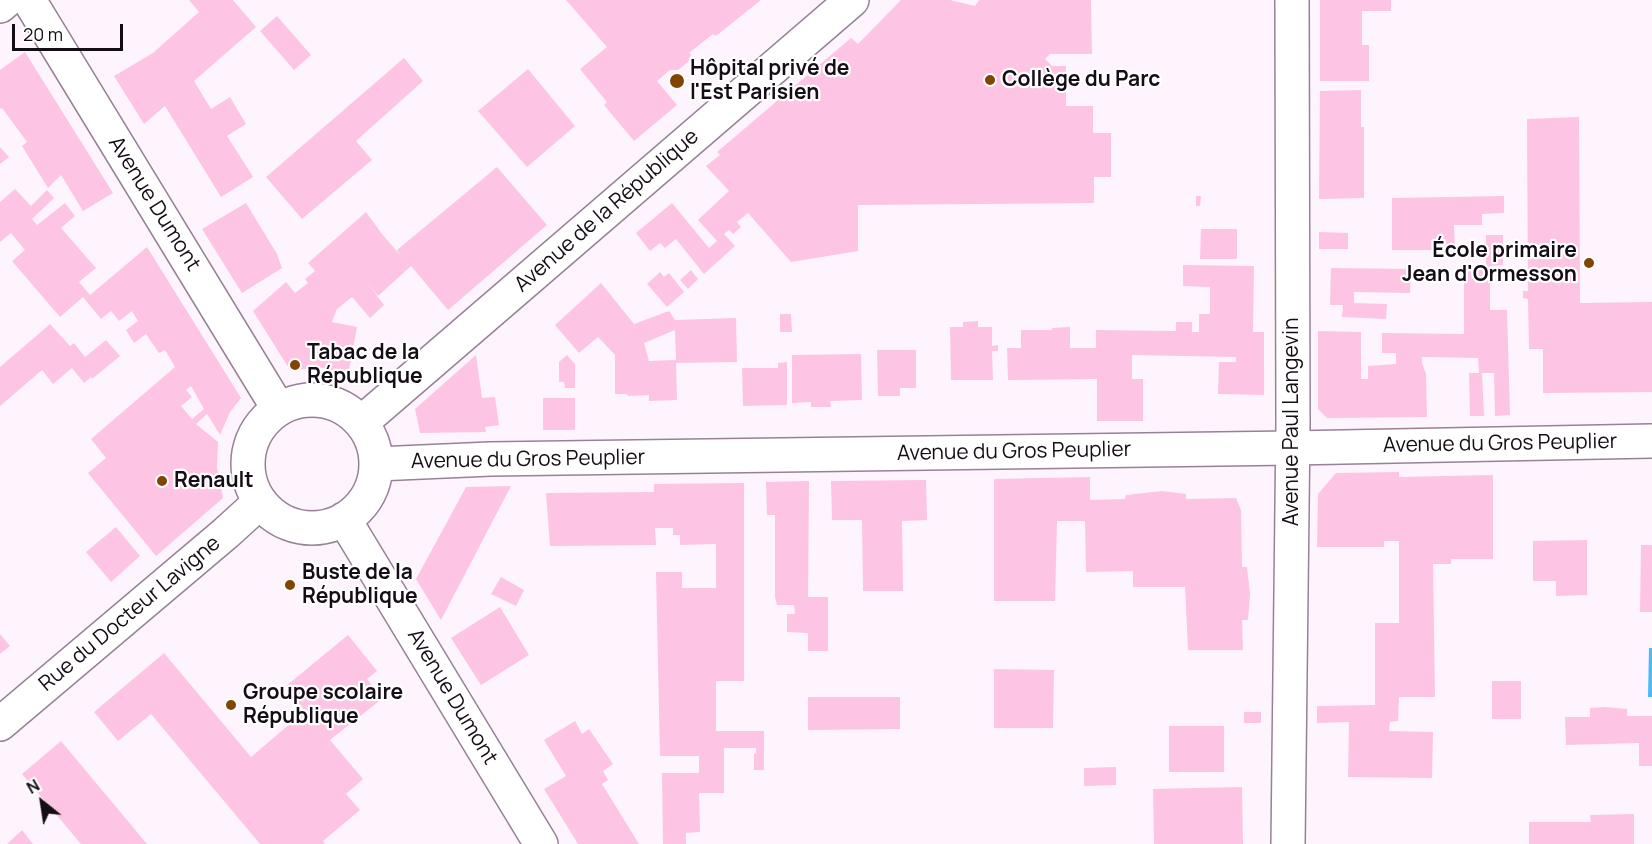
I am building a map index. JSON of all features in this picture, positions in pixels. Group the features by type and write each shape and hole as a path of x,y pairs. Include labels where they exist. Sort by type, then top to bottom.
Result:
{"street":[{"path":"0,6 7,0"},
{"name":"Avenue Dumont","path":"29,0 278,408"},
{"name":"Avenue de la République","path":"362,422 852,0"},
{"name":"Avenue Paul Langevin","path":"1288,844 1292,448 1292,0"},
{"path":"314,399 332,402 348,410 362,422 375,449 377,464 368,496 358,510 327,527 308,528 290,525 273,515 260,502 250,483 247,462 251,441 262,422 278,408 295,401 314,399"},
{"name":"Avenue du Gros Peuplier","path":"377,464 490,459 1652,441"},
{"name":"Rue du Docteur Lavigne","path":"0,724 260,502"},
{"name":"Avenue Dumont","path":"344,519 541,844"}],"water":[{"path":"1649,648 1652,648 1652,697 1648,697"}],"building":[{"path":"189,0 233,0 256,27 194,81 211,109 230,97 246,124 227,136 253,177 221,197 165,106 144,124 114,76 153,53 199,12"},
{"name":"Hôpital privé de l'Est Parisien","path":"566,0 761,0 716,36 713,34 689,53 691,54 688,62 678,70 670,70 657,81 677,105 634,141 604,105 607,102 580,69 607,47"},
{"path":"901,0 950,0 975,6 979,0 1091,0 1092,54 1050,54 1045,59 1052,66 1066,66 1066,106 1093,106 1093,133 1111,133 1111,177 1094,177 1094,203 858,205 858,251 791,262 748,213 737,222 741,227 733,234 729,230 724,234 735,246 704,274 676,239 665,248 660,243 650,251 636,233 672,203 709,248 717,241 698,220 729,191 706,166 720,155 717,152 851,38 858,44"},
{"path":"1320,0 1391,0 1391,11 1362,11 1362,45 1369,45 1369,81 1320,81"},
{"path":"277,16 311,55 294,70 260,31"},
{"path":"25,52 113,193 83,211 61,175 48,188 22,146 27,142 2,108 0,109 0,70"},
{"path":"404,58 423,81 356,141 372,160 302,219 266,177"},
{"path":"528,69 575,126 527,167 478,111"},
{"path":"1361,90 1361,127 1364,127 1364,198 1319,199 1320,91"},
{"path":"1579,117 1580,303 1652,302 1652,392 1543,393 1543,349 1529,349 1528,299 1523,298 1523,291 1528,291 1527,119"},
{"path":"0,147 9,157 0,164"},
{"path":"497,167 547,225 448,310 411,266 378,296 366,281 384,305 370,318 352,297 337,309 332,322 357,327 348,375 323,368 290,370 253,311 286,282 295,293 308,283 305,279 315,271 308,263 366,212 401,256 397,250"},
{"path":"15,189 31,206 47,190 54,198 32,219 37,225 65,203 75,216 61,228 96,268 79,282 90,295 147,247 241,398 230,412 220,435 207,414 196,424 218,442 217,467 223,498 156,556 88,473 106,458 91,439 175,367 165,350 159,353 146,334 134,343 126,330 138,321 132,311 119,321 111,311 101,319 83,297 60,317 12,261 25,250 11,233 0,242 0,202","holes":["191,386 204,409 192,419 181,406 192,397 186,390"]},
{"path":"1196,196 1201,196 1200,206 1196,206"},
{"path":"1504,196 1504,213 1482,214 1482,225 1454,225 1455,250 1392,250 1392,198"},
{"path":"246,203 277,254 282,268 242,293 202,229"},
{"path":"1201,229 1237,229 1237,259 1200,259"},
{"path":"1319,232 1348,233 1348,249 1319,249"},
{"path":"1486,235 1503,235 1503,265 1490,266 1490,310 1507,310 1510,415 1495,416 1494,373 1482,373 1484,416 1470,416 1469,373 1479,373 1478,358 1422,357 1426,374 1427,417 1327,418 1318,409 1318,331 1361,332 1361,379 1368,379 1368,366 1396,364 1396,353 1382,353 1382,333 1464,334 1464,265 1486,265"},
{"path":"1183,265 1254,266 1253,332 1264,332 1264,395 1218,394 1219,362 1236,362 1236,357 1132,355 1132,379 1143,379 1143,421 1097,421 1097,379 1008,380 1007,348 1021,348 1021,330 1052,330 1052,328 1070,327 1070,348 1096,348 1096,330 1176,331 1176,322 1192,322 1192,332 1199,332 1199,314 1210,314 1210,287 1183,286"},
{"path":"1331,268 1411,269 1410,293 1354,292 1354,303 1387,304 1386,319 1342,317 1343,305 1330,305"},
{"path":"691,270 698,279 688,289 680,280"},
{"path":"660,272 664,277 669,273 684,292 667,307 647,284"},
{"path":"601,283 634,324 669,311 675,320 736,318 737,362 676,363 677,400 649,401 649,395 615,394 615,355 598,337 579,353 555,325","holes":["675,330 676,360 649,361 644,343"]},
{"path":"780,314 791,314 792,332 780,332"},
{"path":"978,321 978,327 992,327 992,346 998,345 998,351 992,351 993,380 951,380 950,327 963,327 963,322"},
{"path":"50,324 70,346 74,343 85,357 106,340 120,356 84,383 72,368 53,384 42,370 0,406 0,367"},
{"path":"877,350 916,350 916,388 900,388 900,396 878,396"},
{"path":"861,354 862,400 830,401 831,407 811,407 811,402 792,403 792,355"},
{"path":"476,355 482,398 495,397 499,425 485,427 486,432 420,433 415,409"},
{"path":"567,355 575,364 575,388 565,388 564,382 559,382 559,362"},
{"path":"787,362 787,405 743,406 742,368 778,368 778,363"},
{"path":"543,398 575,398 575,430 543,430"},
{"path":"1399,472 1399,477 1493,475 1493,559 1451,559 1451,564 1433,564 1435,697 1399,697 1398,721 1390,722 1389,731 1433,732 1432,778 1348,777 1349,722 1317,723 1317,706 1375,705 1375,623 1399,623 1399,541 1384,541 1384,547 1317,547 1318,494 1336,473"},
{"path":"1090,477 1090,500 1125,499 1126,495 1162,491 1186,494 1186,499 1236,498 1241,510 1242,567 1247,567 1250,594 1248,620 1242,620 1243,650 1188,650 1185,587 1133,587 1133,571 1086,572 1085,521 1057,521 1055,601 994,601 994,479"},
{"path":"926,480 927,520 902,521 903,591 863,591 862,520 832,520 831,481"},
{"path":"809,481 808,597 828,597 828,651 808,651 808,633 787,632 787,614 795,614 794,605 777,605 775,597 775,515 767,515 766,482"},
{"path":"744,483 744,681 716,681 716,731 764,731 764,770 754,770 756,748 724,748 724,793 699,793 700,832 686,833 686,844 663,844 662,773 699,773 699,756 660,756 656,572 682,572 682,588 716,588 716,544 680,545 680,535 673,535 673,528 655,528 656,545 550,546 546,493 654,492 654,484"},
{"path":"511,486 441,620 416,579 466,487"},
{"path":"116,527 140,556 111,582 86,552"},
{"path":"1587,540 1587,595 1556,596 1556,581 1533,581 1533,541"},
{"path":"1641,545 1652,545 1652,612 1640,612"},
{"path":"501,577 524,590 516,606 491,594"},
{"path":"500,607 529,655 481,685 451,638"},
{"path":"0,634 10,646 0,654"},
{"path":"348,635 377,671 367,679 383,698 330,740 363,779 346,794 360,810 323,841 325,844 260,844 151,714 118,741 94,712 164,653 251,757 305,711 286,686"},
{"path":"994,669 1054,670 1053,728 994,728"},
{"path":"1492,681 1521,681 1521,719 1492,719"},
{"path":"808,697 900,697 900,729 808,730"},
{"path":"1590,708 1627,709 1627,716 1652,716 1652,766 1639,766 1639,743 1566,745 1565,717 1590,717"},
{"path":"1244,712 1261,712 1261,723 1244,723"},
{"path":"575,721 582,734 589,729 613,764 603,771 608,780 602,784 639,844 578,844 544,789 566,776 544,740"},
{"path":"1169,726 1224,726 1224,772 1169,772"},
{"path":"61,741 147,844 81,844 22,774"},
{"path":"1116,767 1116,785 1084,786 1084,768"},
{"path":"1242,787 1243,844 1154,844 1153,789"},
{"path":"1634,814 1634,844 1529,844 1529,822 1591,822 1590,815"},
{"path":"22,830 33,844 7,844"}],"place":[{"name":"Collège du Parc","path":"990,80"},
{"name":"Hôpital privé de l'Est Parisien","path":"677,81"},
{"name":"École primaire Jean d'Ormesson","path":"1589,263"},
{"name":"Tabac de la République","path":"295,365"},
{"name":"Renault","path":"162,481"},
{"name":"Buste de la République","path":"290,585"},
{"name":"Groupe scolaire République","path":"231,705"}]}
